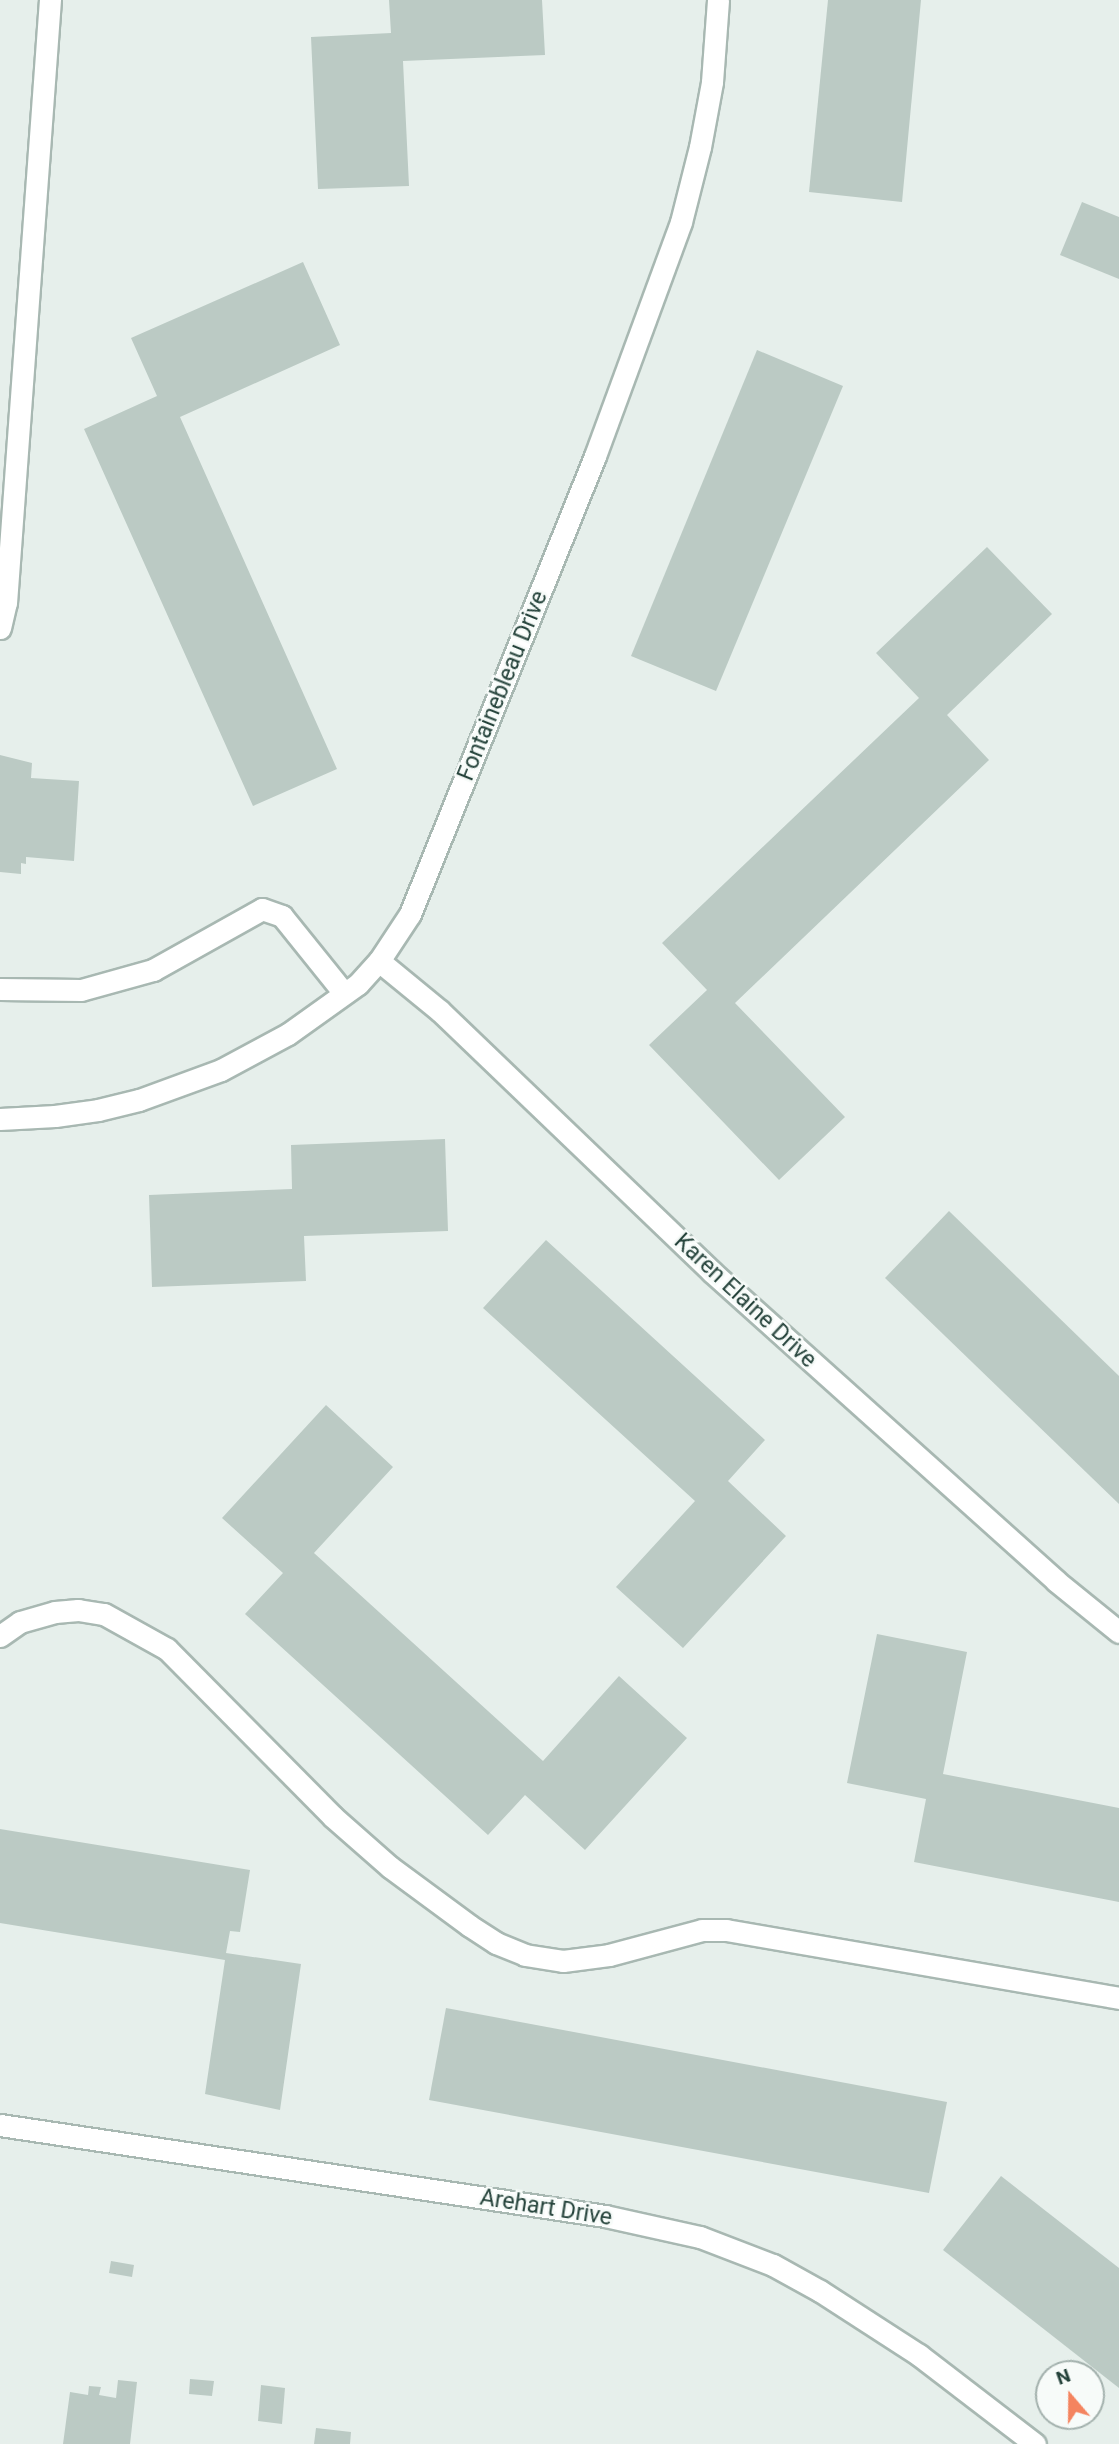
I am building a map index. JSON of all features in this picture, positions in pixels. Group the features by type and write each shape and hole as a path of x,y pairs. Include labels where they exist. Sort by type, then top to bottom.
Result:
{"street":[{"path":"0,628 6,603 50,0"},
{"name":"Fontainebleau Drive","path":"0,1119 98,1110 175,1088 222,1070 288,1034 344,993 379,961 410,914 590,468 674,242 700,147 712,82 718,0"},
{"path":"0,989 81,990 153,970 262,909 282,916 344,993"},
{"name":"Karen Elaine Drive","path":"379,961 440,1011 712,1272 1056,1581 1119,1632"},
{"path":"0,1636 20,1622 55,1612 78,1609 104,1614 167,1649 331,1816 390,1867 496,1943 525,1955 563,1961 608,1955 702,1930 726,1930 1119,1998"},
{"name":"Arehart Drive","path":"0,2125 605,2216 699,2237 773,2265 820,2291 919,2355 1035,2444"}],"building":[{"path":"389,0 542,0 545,55 403,61 409,186 318,189 311,37 391,33"},
{"path":"828,0 921,0 902,202 809,192"},
{"path":"1082,202 1119,217 1119,279 1060,255"},
{"path":"303,262 340,345 180,417 337,769 253,806 84,429 157,396 131,338"},
{"path":"757,350 843,386 716,691 631,656"},
{"path":"987,547 1052,614 947,715 989,760 735,1003 845,1117 779,1180 649,1045 707,990 662,943 919,698 876,653"},
{"path":"0,755 32,763 31,778 79,781 74,861 26,857 26,864 21,863 21,874 0,872"},
{"path":"445,1139 448,1231 304,1236 306,1281 152,1287 149,1195 292,1189 291,1145"},
{"path":"949,1211 1119,1376 1119,1504 885,1278"},
{"path":"546,1240 765,1440 728,1481 786,1536 683,1648 616,1587 695,1501 483,1308"},
{"path":"326,1405 393,1467 314,1553 543,1761 619,1676 687,1738 585,1850 525,1795 488,1835 245,1614 283,1573 222,1518"},
{"path":"877,1634 967,1652 943,1774 1119,1808 1119,1902 914,1862 926,1799 847,1783"},
{"path":"0,1829 250,1870 240,1932 230,1931 226,1953 301,1964 280,2110 205,2094 225,1960 0,1923"},
{"path":"446,2008 947,2102 929,2193 429,2100"},
{"path":"1001,2176 1119,2268 1119,2388 1105,2377 1105,2360 1083,2360 943,2250"},
{"path":"111,2261 134,2265 132,2277 109,2273"},
{"path":"190,2379 214,2381 212,2396 189,2394"},
{"path":"118,2380 137,2382 130,2444 63,2444 70,2392 88,2395 89,2386 101,2387 99,2395 116,2398"},
{"path":"261,2385 285,2388 282,2424 258,2421"},
{"path":"316,2428 351,2432 350,2444 314,2444"}]}
